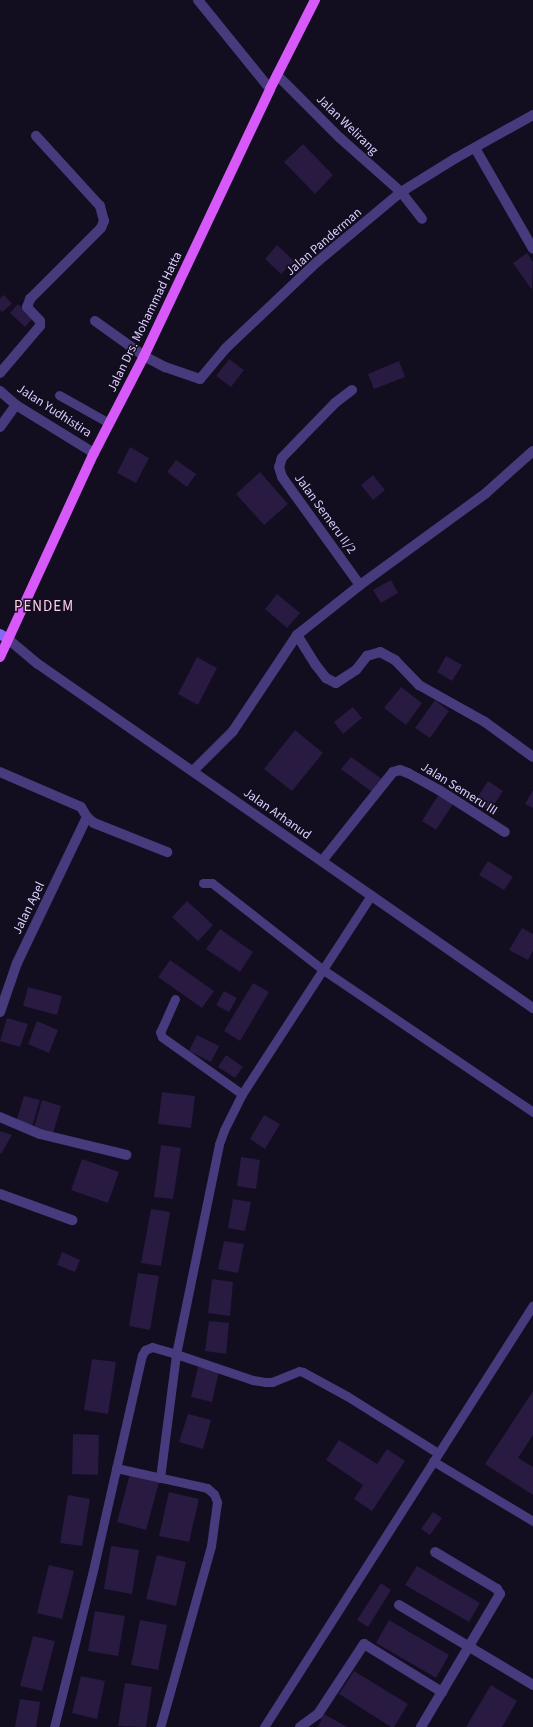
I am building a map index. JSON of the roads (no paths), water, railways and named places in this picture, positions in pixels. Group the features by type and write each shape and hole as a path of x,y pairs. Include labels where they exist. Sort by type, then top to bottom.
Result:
{"main road":[{"name":"Jalan Drs. Mohammad Hatta","path":"0,657 4,637 94,453 144,356 270,89 315,0"}],"street":[{"path":"198,0 270,89"},
{"name":"Jalan Welirang","path":"277,75 340,138 401,192 422,219"},
{"name":"Jalan Panderman","path":"144,356 165,367 200,379 225,349 317,262 401,192 533,115"},
{"path":"0,373 40,326 40,321 27,307 30,299 101,228 104,221 100,206 36,136"},
{"path":"475,148 533,250"},
{"path":"95,320 144,356"},
{"name":"Jalan Semeru II/2","path":"352,390 335,403 282,458 279,467 282,477 360,585"},
{"name":"Jalan Yudhistira","path":"0,391 16,405 94,453"},
{"path":"0,428 16,405"},
{"path":"193,771 233,731 297,635 360,585 486,493 533,451"},
{"path":"297,635 315,664 326,678 336,683 356,670 367,656 380,652 395,660 419,685 485,722 533,757"},
{"name":"Jalan Arhanud","path":"4,637 38,664 533,1008"},
{"name":"Jalan Semeru III","path":"322,860 393,772 400,770 439,790 505,832"},
{"path":"0,772 82,807 94,823 167,852"},
{"name":"Jalan Apel","path":"0,1012 17,963 88,817"},
{"path":"0,1117 40,1134 127,1155"},
{"path":"0,1194 72,1220"},
{"path":"421,1727 500,1594 498,1589 435,1552"},
{"path":"399,1605 533,1685"},
{"path":"300,1727 318,1714 364,1644 442,1692"}],"lane":[{"path":"59,395 109,423"},
{"path":"204,883 212,883 322,969 533,1112"},
{"path":"160,1478 176,1354 219,1144 224,1130 242,1094 371,895"},
{"path":"175,999 160,1032 162,1037 242,1094"},
{"path":"264,1727 533,1305"},
{"path":"54,1727 94,1566 142,1355 145,1350 152,1347 253,1380 265,1382 272,1382 300,1371 303,1372 347,1396 435,1457 533,1521"},
{"path":"116,1468 207,1488 214,1494 217,1502 211,1546 160,1727"}],"district":[{"name":"PENDEM","path":"44,607"}]}
